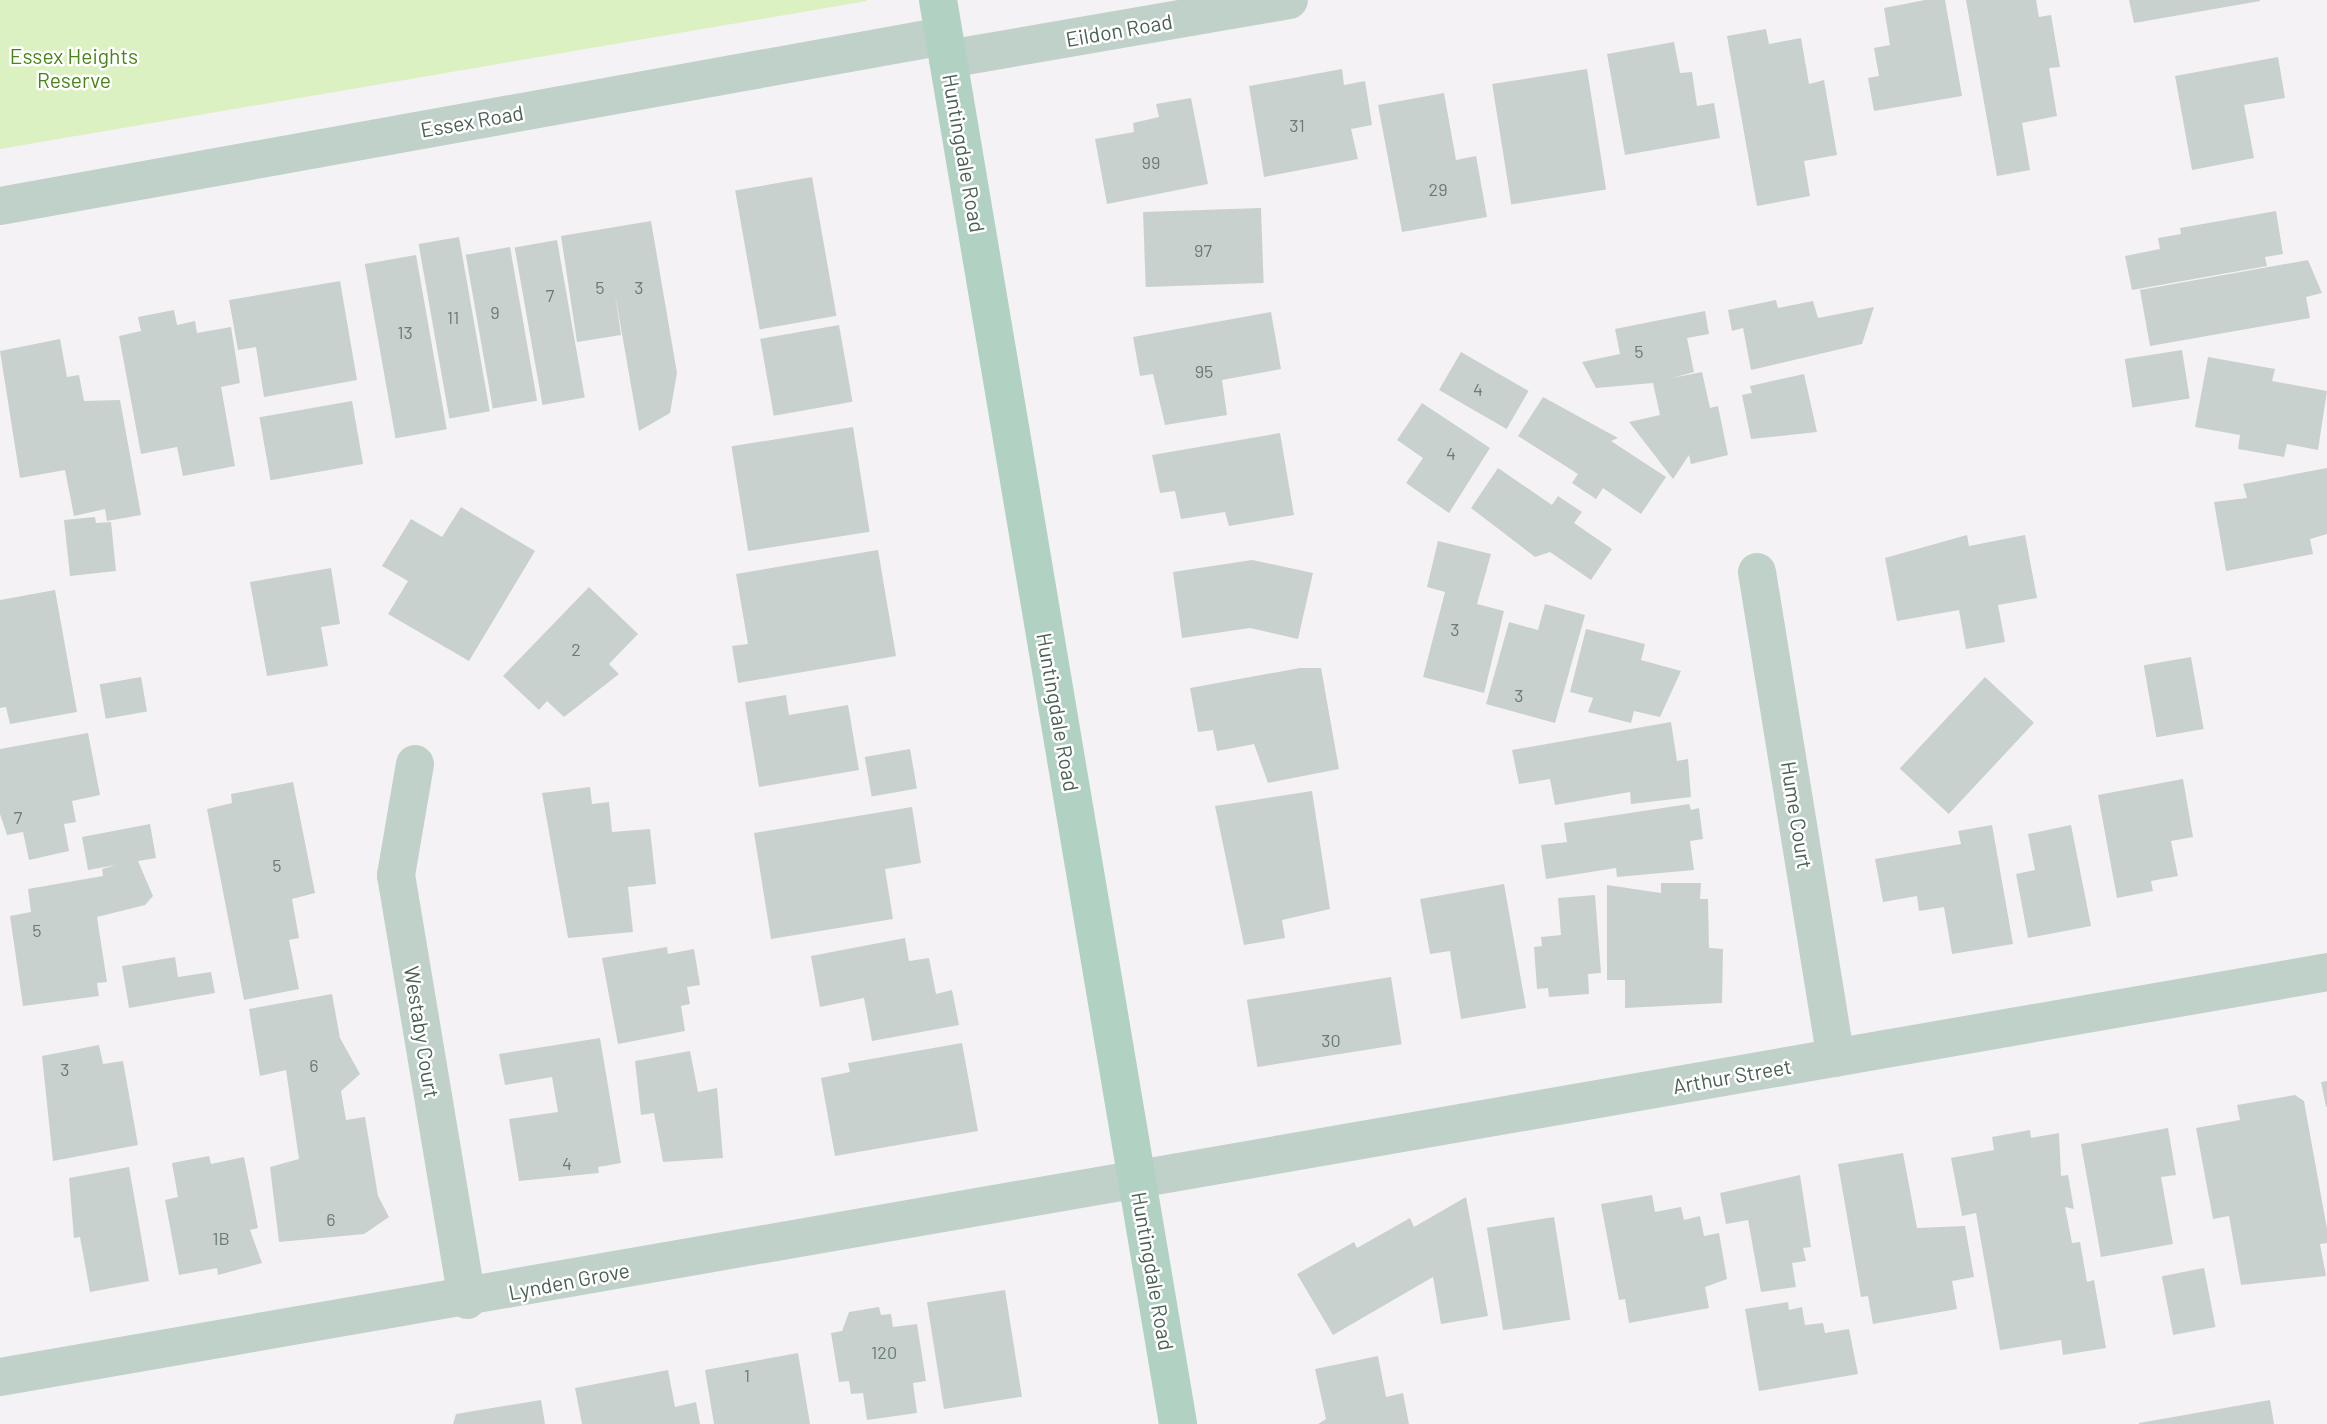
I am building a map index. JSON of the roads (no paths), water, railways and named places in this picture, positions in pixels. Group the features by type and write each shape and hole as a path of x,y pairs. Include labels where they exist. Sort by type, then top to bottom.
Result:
{"main road":[{"name":"Huntingdale Road","path":"944,32 1178,1424"}],"street":[{"name":"Eildon Road","path":"944,32 1289,0"},
{"name":"Essex Road","path":"0,206 944,32"},
{"name":"Hume Court","path":"1757,572 1836,1058"},
{"name":"Westaby Court","path":"415,764 396,874 467,1300"},
{"name":"Arthur Street","path":"1137,1175 1836,1058 2327,972"},
{"name":"Lynden Grove","path":"0,1377 467,1300 1137,1175"}],"park label":[{"name":"Essex Heights Reserve","path":"74,68"}]}
